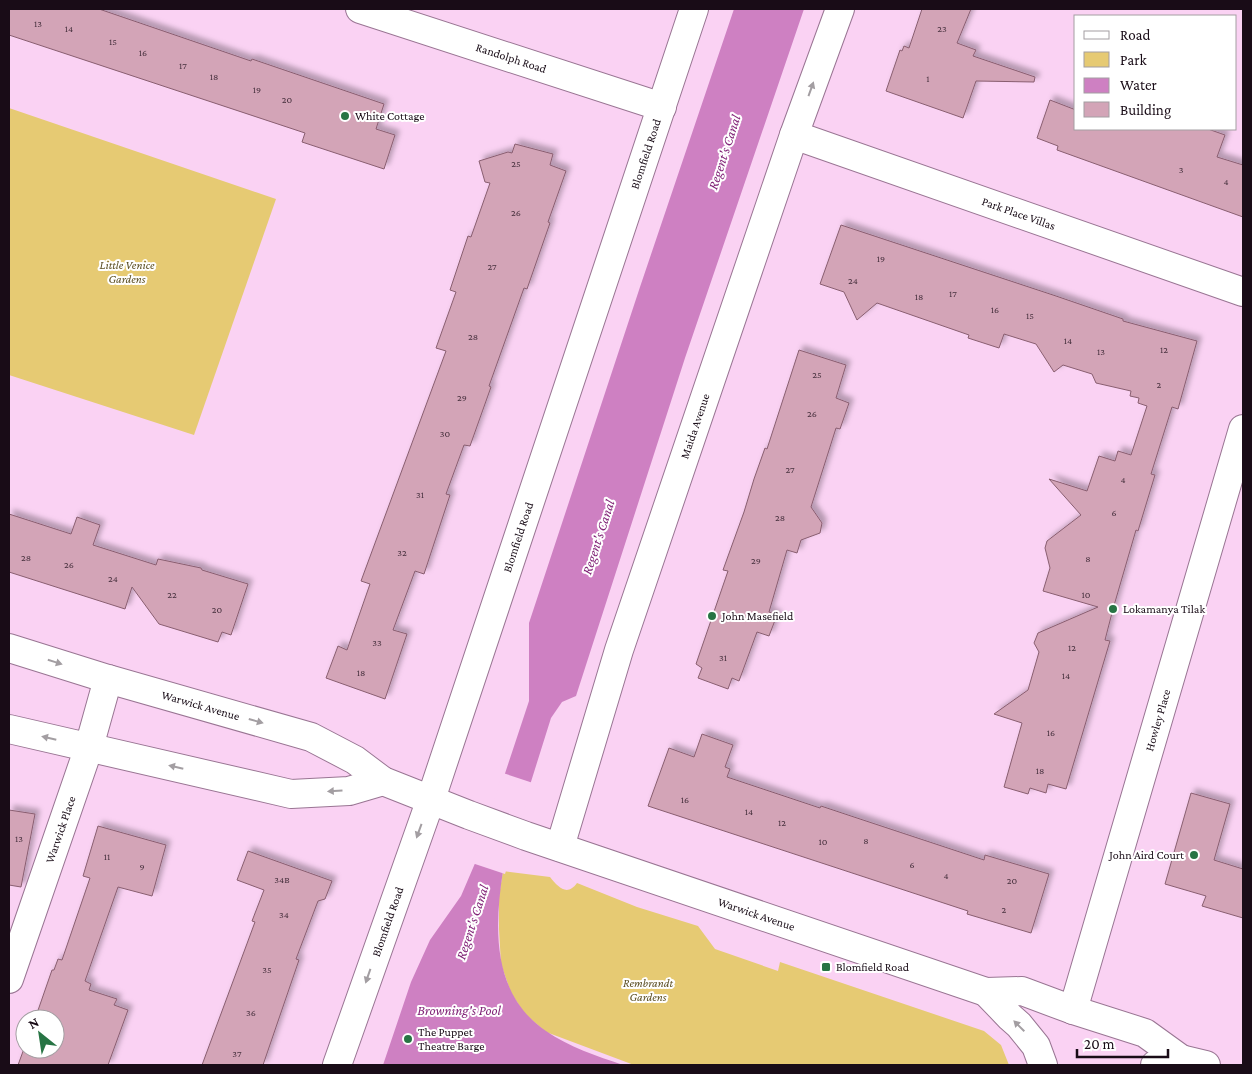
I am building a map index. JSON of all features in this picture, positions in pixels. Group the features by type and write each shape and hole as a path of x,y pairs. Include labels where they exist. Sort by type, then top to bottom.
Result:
{"street":[{"name":"Randolph Road","path":"360,9 662,107"},
{"name":"Blomfield Road","path":"337,1065 431,799 694,9"},
{"name":"Maida Avenue","path":"560,847 619,650 794,135 840,9"},
{"name":"Park Place Villas","path":"794,135 1243,292"},
{"name":"Howley Place","path":"1073,1010 1243,429"},
{"name":"Warwick Avenue","path":"9,648 108,679 311,737 356,760 383,782 526,836 986,992 1022,991 1073,1010 1145,1032 1194,1062"},
{"name":"Warwick Place","path":"9,979 90,747 108,679"},
{"path":"9,730 291,794 349,791 383,782"},
{"name":"Warwick Avenue","path":"986,992 1019,1025 1036,1046 1044,1065"},
{"path":"1155,1065 1194,1062"}],"green space":[{"name":"Little Venice Gardens","path":"9,108 276,199 194,435 9,375"},
{"name":"Rembrandt Gardens","path":"503,871 550,877 559,887 566,890 577,883 637,907 698,926 715,949 778,971 780,962 984,1031 1001,1045 1009,1065 634,1065 546,1032 525,1014 511,993 501,964 499,896"}],"water":[{"path":"734,9 804,9 685,358 576,696 562,702 551,718 503,871 500,893 498,937 501,959 506,979 515,999 528,1016 555,1037 583,1051 623,1065 383,1065 411,982 430,940 461,896 476,861 529,701 529,623"}],"pier":[{"path":"503,773 533,783 505,874 472,863"}],"building":[{"path":"9,9 99,9 384,104 376,129 395,135 384,169 302,142 305,133 9,35"},
{"path":"922,9 971,9 957,43 976,50 973,56 1035,77 1034,82 976,81 963,118 886,91 900,50 902,51 904,46 909,48"},
{"path":"1050,100 1074,109 1074,130 1211,130 1225,135 1217,157 1243,165 1243,217 1057,150 1058,146 1037,138"},
{"path":"515,144 553,154 550,165 566,171 527,289 524,288 470,446 464,445 446,494 450,495 424,574 415,571 393,630 407,634 385,699 326,678 338,646 347,650 370,584 361,581 446,351 436,348 456,292 450,290 468,236 471,237 490,183 485,182 479,161 508,152 512,153"},
{"path":"841,225 1056,296 1123,319 1123,321 1197,341 1178,409 1172,407 1151,474 1155,475 1138,531 1136,530 1113,609 1105,640 1110,641 1066,789 1048,784 1046,793 1030,788 1028,794 1004,787 1022,723 994,714 1028,690 1039,652 1034,643 1038,633 1098,607 1043,591 1050,568 1045,548 1047,541 1081,515 1049,479 1087,491 1099,456 1115,461 1118,451 1131,455 1147,406 1138,403 1139,398 1130,396 1131,391 1096,383 1092,374 1063,365 1054,372 1036,344 1004,334 999,348 968,338 969,335 877,303 857,320 844,292 820,284"},
{"path":"799,350 846,365 836,398 849,403 840,429 836,428 811,507 822,523 820,533 801,540 797,553 787,550 769,612 777,615 769,636 757,632 739,681 732,678 728,689 698,678 702,668 696,664 728,571 723,570 765,448 767,449"},
{"path":"9,514 71,534 77,517 100,525 93,545 156,565 158,559 201,568 202,570 248,584 231,635 222,632 218,642 159,624 132,587 125,609 9,572"},
{"path":"702,734 733,745 725,767 730,769 727,777 984,860 985,855 1049,874 1031,933 967,914 968,911 648,806 669,748 694,757"},
{"name":"John Aird Court","path":"1191,793 1230,804 1214,860 1243,869 1243,918 1202,906 1206,896 1165,884"},
{"path":"9,810 35,814 21,887 9,885"},
{"path":"98,826 166,845 152,896 118,887 85,981 91,984 89,990 117,999 114,1005 128,1010 108,1065 18,1065 20,1059 65,1059 65,1009 38,1009 52,970 54,970 58,959 62,960 90,878 83,876"},
{"path":"248,851 332,881 325,899 318,901 296,959 299,960 263,1065 202,1065 255,922 252,921 264,890 237,880"}],"place":[{"name":"White Cottage","path":"345,116"},
{"name":"Lokamanya Tilak","path":"1113,609"},
{"name":"John Masefield","path":"712,616"},
{"name":"John Aird Court","path":"1194,855"},
{"name":"Blomfield Road","path":"826,967"},
{"name":"The Puppet Theatre Barge","path":"408,1039"}],"water label":[{"name":"Regent's Canal","path":"724,152"},
{"name":"Regent's Canal","path":"598,537"},
{"name":"Regent's Canal","path":"472,922"},
{"name":"Browning's Pool","path":"459,1010"}]}
